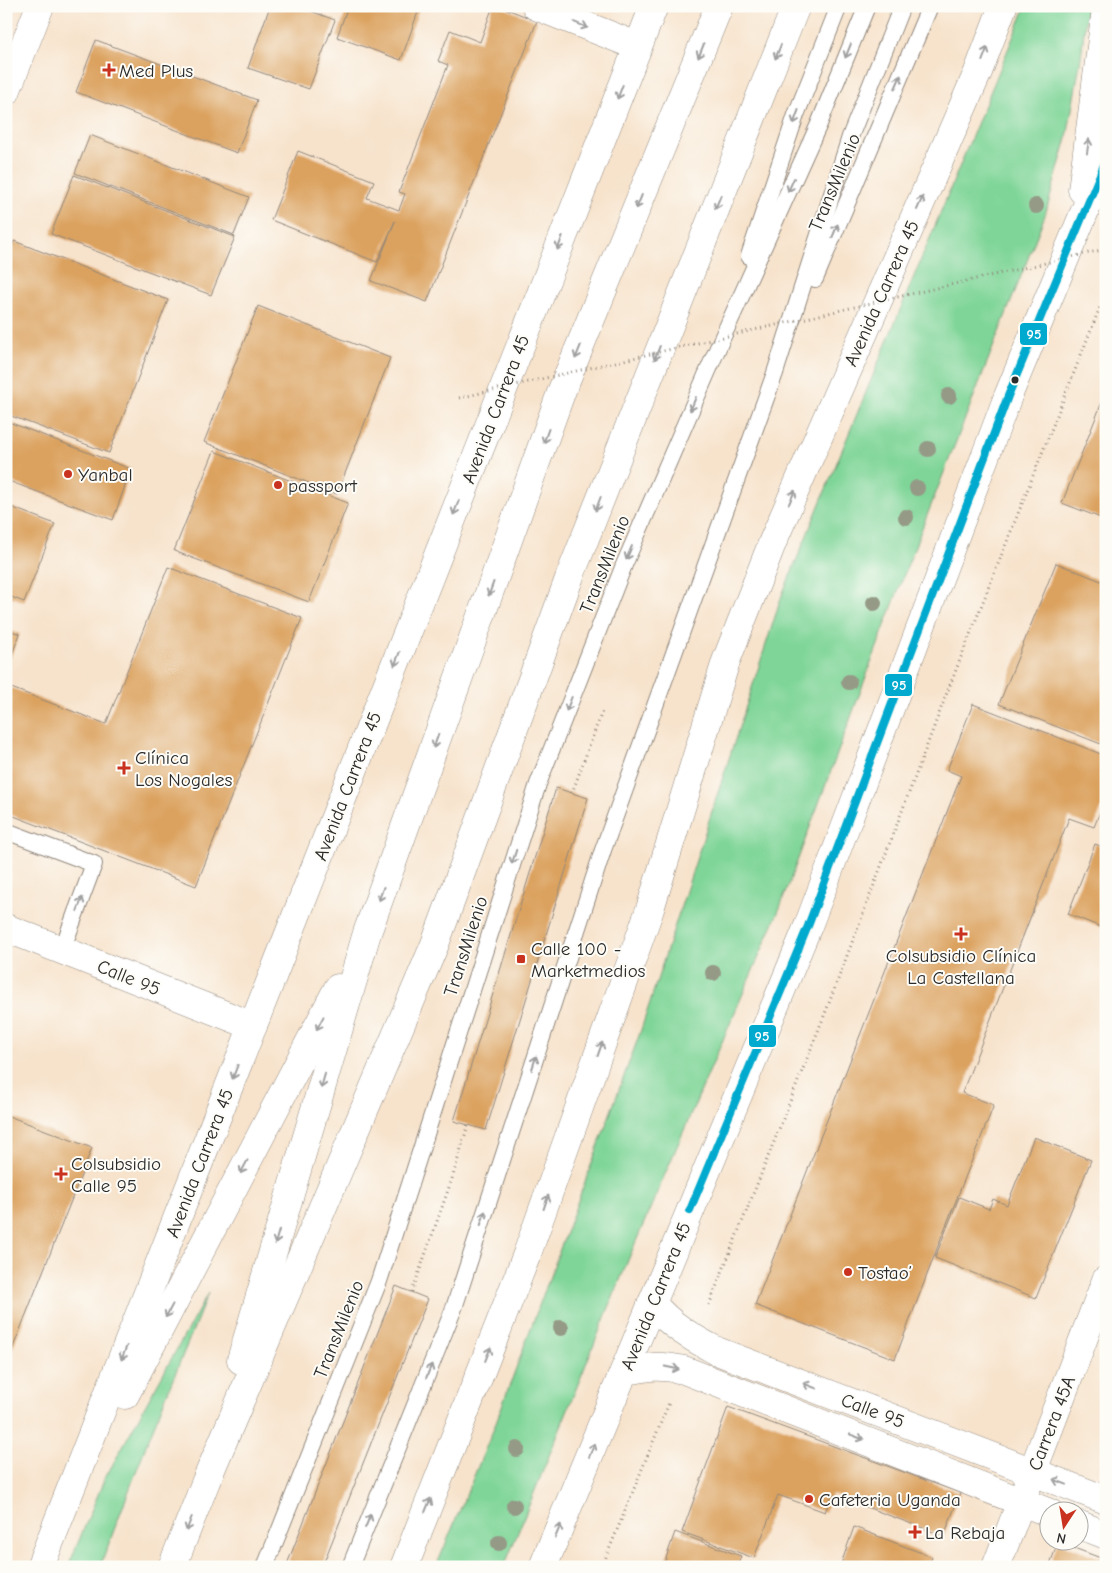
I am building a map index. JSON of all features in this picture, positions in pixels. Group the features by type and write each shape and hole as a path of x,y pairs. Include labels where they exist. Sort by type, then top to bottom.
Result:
{"main road":[{"path":"6,92 40,6"},
{"path":"536,6 638,46"},
{"name":"Avenida Carrera 45","path":"40,1567 654,6"},
{"path":"206,1481 367,933 562,390 720,6"},
{"path":"172,1567 206,1481 435,944 570,576 796,6"},
{"name":"Avenida Carrera 45","path":"404,1567 531,1245 650,909 726,661 776,532 978,72 1003,6"},
{"path":"1077,229 1106,9"},
{"name":"Avenida Carrera 45","path":"544,1567 808,926 1008,396 1106,160"},
{"name":"Calle 95","path":"6,928 253,1026"},
{"path":"59,1519 367,933"},
{"name":"Carrera 45A","path":"996,1567 1106,1280"},
{"name":"Calle 95","path":"652,1303 679,1330 717,1351 1106,1500"},
{"name":"Calle 95","path":"624,1372 646,1366 662,1366 684,1370 1040,1509"},
{"path":"1090,1529 1106,1535"}],"lane":[{"name":"TransMilenio","path":"720,343 796,115 838,6"},
{"name":"TransMilenio","path":"265,1567 379,1281 538,784 624,565 720,343 819,124 867,6"},
{"name":"TransMilenio","path":"350,1567 454,1308 604,850 775,373 850,137 902,6"},
{"name":"TransMilenio","path":"775,373 930,6"},
{"path":"6,831 94,864 62,950"}],"path":[{"path":"459,398 1106,249"},
{"path":"695,1340 826,1011 948,690 1106,292"},
{"path":"412,1292 452,1179 468,1125"},
{"path":"602,1567 684,1370"}],"green space":[{"path":"1026,6 1087,6 1081,57 1067,138 1045,215 908,564 779,910 631,1253 504,1567 436,1567 492,1433 640,1033 782,595"},
{"path":"208,1293 147,1443 100,1567 68,1567 104,1480"}],"building":[{"path":"270,6 297,6 335,20 309,89 248,68"},
{"path":"348,6 412,6 419,9 401,60 337,37"},
{"path":"493,6 499,6 537,21 427,302 371,281 395,221 377,262 271,220 298,151 374,181 367,198 399,210 405,194 399,192 448,65 438,61 450,30 480,42"},
{"path":"96,40 257,100 237,153 76,92"},
{"path":"90,135 249,197 234,235 75,173"},
{"path":"74,175 235,237 211,295 51,234"},
{"path":"14,241 168,300 109,453 6,414 6,262"},
{"path":"258,306 390,358 337,494 204,442"},
{"path":"1106,392 1106,520 1062,503"},
{"name":"Yanbal","path":"6,421 131,469 113,520 6,480"},
{"path":"214,451 348,503 309,602 174,551"},
{"path":"6,505 55,524 24,602 6,595"},
{"path":"1056,563 1106,583 1106,746 999,704"},
{"name":"Clínica Los Nogales","path":"168,567 302,618 196,886 6,813 6,686 106,724"},
{"path":"6,629 20,634 6,669"},
{"path":"973,704 1106,756 1106,797 1094,827 1069,818 962,1093 994,1105 895,1359 755,1305 961,776 947,770"},
{"name":"Calle 100 - Marketmedios","path":"556,788 588,798 486,1130 454,1121"},
{"path":"1095,844 1106,848 1106,929 1068,914"},
{"path":"6,1115 92,1148 6,1365"},
{"path":"1034,1137 1091,1160 1036,1298 935,1258 959,1197 989,1209 993,1199 1007,1205"},
{"path":"396,1286 428,1299 322,1567 286,1567"},
{"path":"728,1407 960,1493 944,1536 832,1494 825,1512 778,1495 754,1558 682,1532"},
{"path":"854,1527 932,1557 929,1567 840,1567"},
{"path":"675,1532 741,1556 737,1567 663,1567"},
{"path":"1055,1550 1079,1550 1106,1560 1106,1567 1049,1567"}],"transit line":[{"name":"95","path":"690,1210 808,926 1008,396 1106,160"}],"place":[{"name":"Med Plus","path":"109,70"},
{"name":"Yanbal","path":"68,474"},
{"name":"passport","path":"278,485"},
{"name":"Clínica Los Nogales","path":"124,768"},
{"name":"Colsubsidio Clínica La Castellana","path":"961,934"},
{"name":"Calle 100 - Marketmedios","path":"521,959"},
{"name":"Colsubsidio Calle 95","path":"61,1174"},
{"name":"Tostao’","path":"848,1272"},
{"name":"Cafeteria Uganda","path":"809,1499"},
{"name":"La Rebaja","path":"915,1532"}]}
